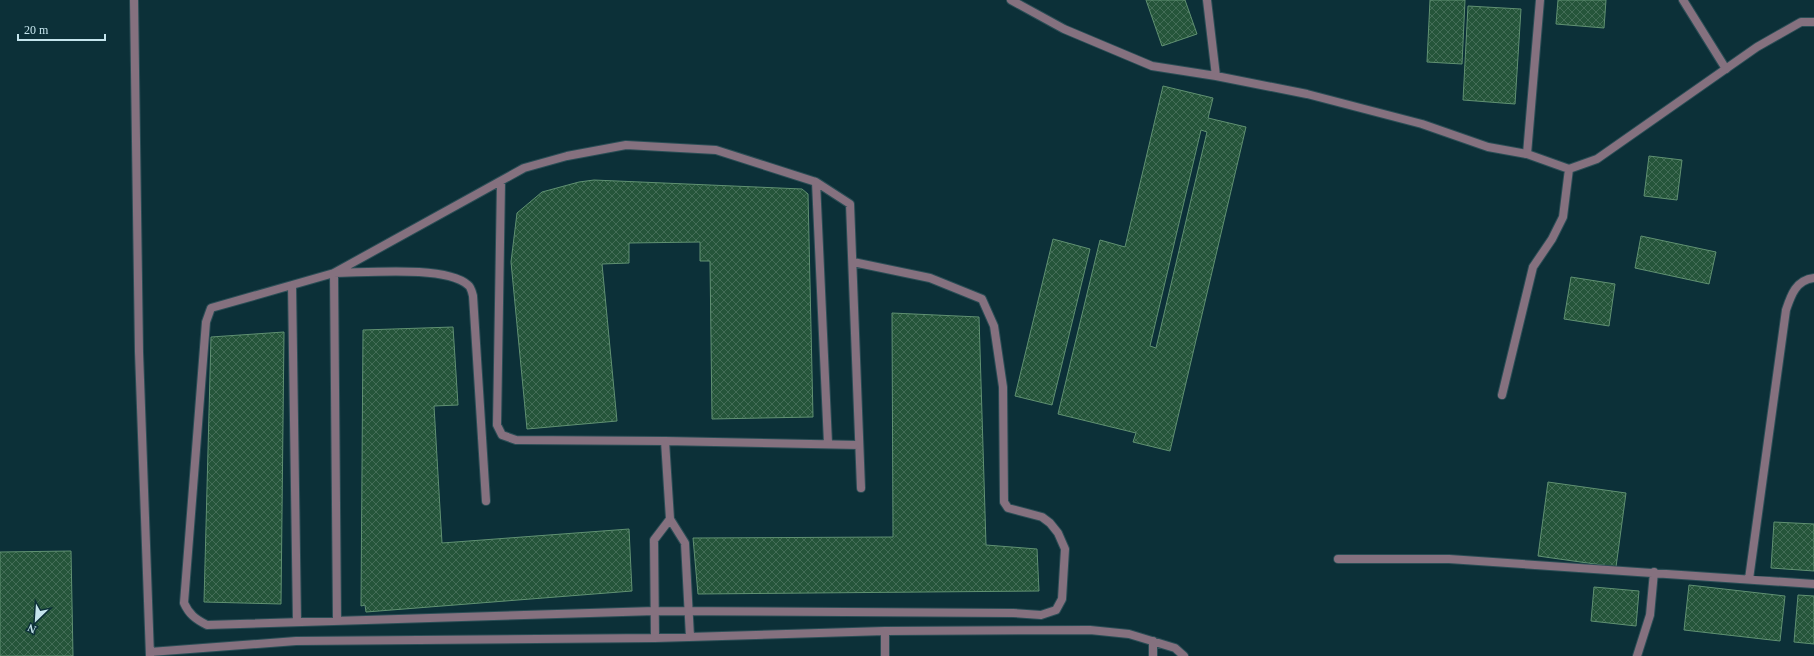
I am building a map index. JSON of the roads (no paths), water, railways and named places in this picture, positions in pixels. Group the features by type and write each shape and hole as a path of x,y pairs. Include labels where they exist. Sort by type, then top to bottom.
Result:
{"street":[{"path":"134,0 140,352 150,654 296,641 655,638 886,631 1090,630 1129,634 1175,648 1184,656"},
{"path":"1011,0 1018,2 1064,29 1152,66 1216,76 1307,94 1422,124 1488,147 1527,154 1570,170 1597,159 1757,47 1801,22 1814,22"},
{"path":"1207,0 1216,76"},
{"path":"1527,154 1540,0"},
{"path":"1683,0 1726,69"},
{"path":"853,262 930,278 982,299 994,326 1003,387 1004,502 1008,508 1042,517 1050,523 1058,533 1065,549 1062,599 1056,610 1041,615 1012,612 689,610 207,625 197,620 189,613 184,603 206,322 211,308 334,273 524,168 567,156 626,144 716,150 816,182 850,204 861,488"},
{"path":"1502,395 1533,267 1552,239 1563,217 1570,170"},
{"path":"501,182 497,425 502,435 516,440 859,445"},
{"path":"816,182 828,444"},
{"path":"334,273 413,272 443,274 459,279 470,286 473,296 486,501"},
{"path":"334,273 337,620"},
{"path":"1749,579 1786,310 1791,293 1800,282 1814,278"},
{"path":"292,284 297,622"},
{"path":"665,441 670,519 685,543 690,637"},
{"path":"655,638 654,540 670,519"},
{"path":"1338,560 1449,559 1814,584"},
{"path":"1637,656 1650,615 1654,572"},
{"path":"885,656 886,631"},
{"path":"1153,641 1153,656"}]}
